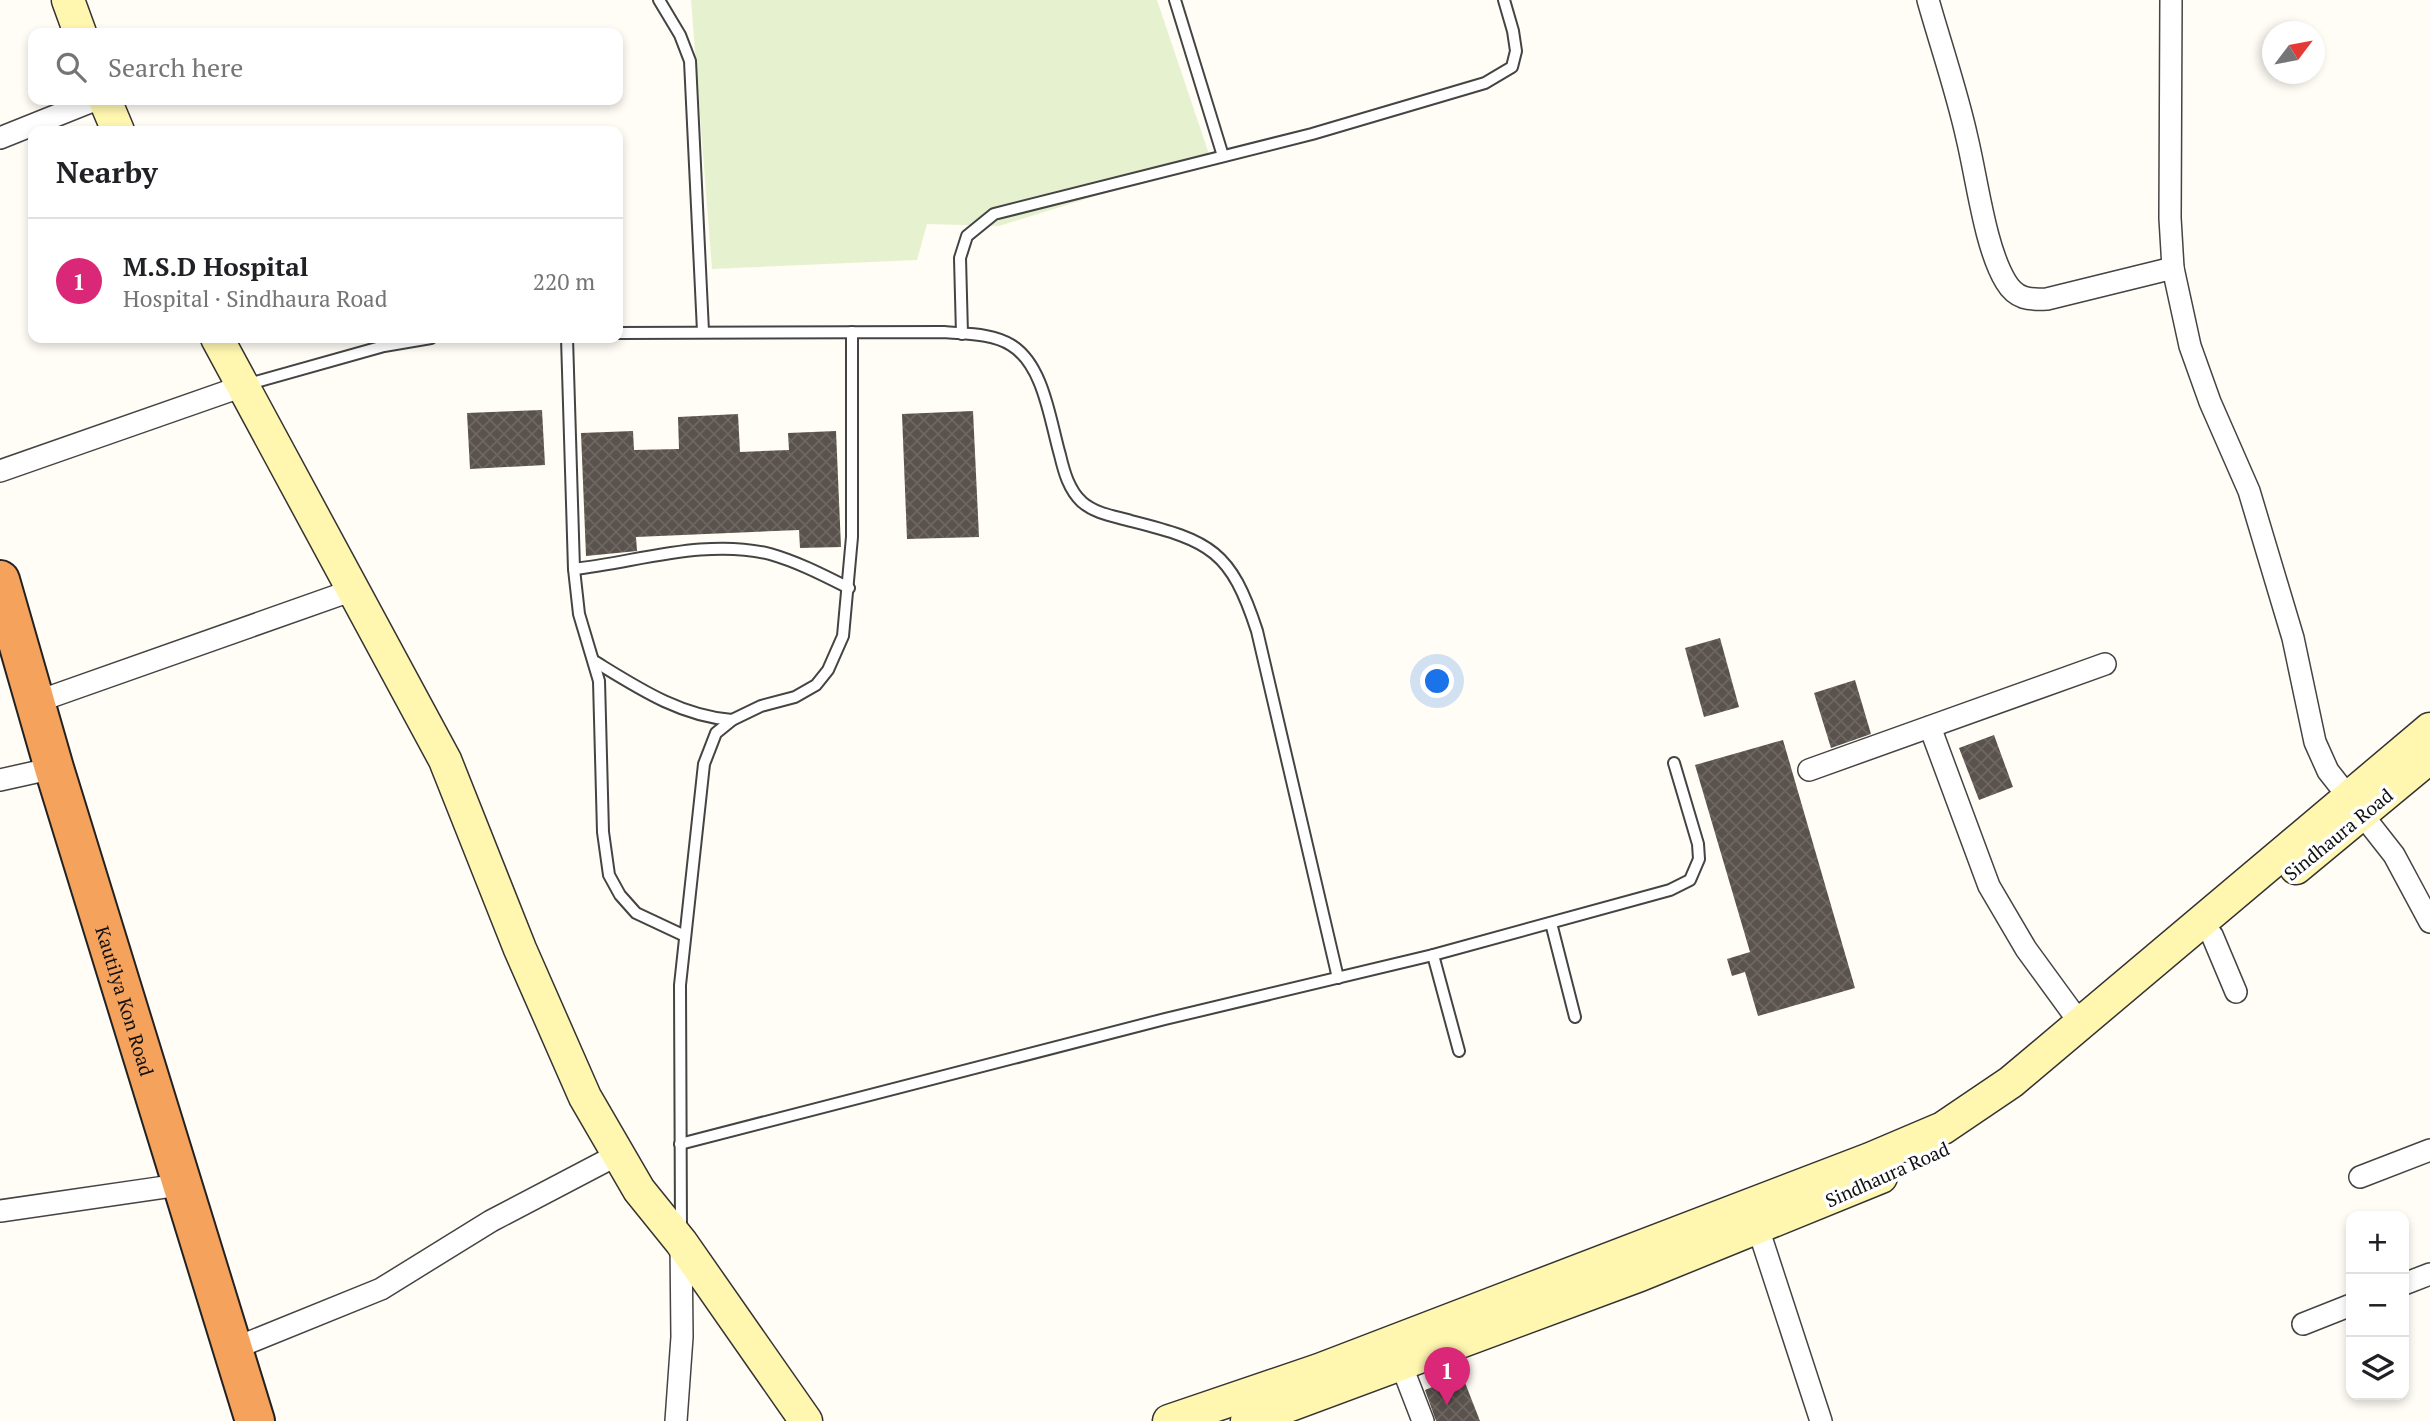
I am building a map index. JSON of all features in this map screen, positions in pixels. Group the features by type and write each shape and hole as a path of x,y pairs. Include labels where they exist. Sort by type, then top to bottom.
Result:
{"highway":[{"name":"Kautilya Kon Road","path":"0,580 36,702 29,774 233,1349 255,1421"},
{"name":"Kautilya Kon Road","path":"0,663 29,774 165,1187 233,1421"}],"street":[{"path":"68,0 78,28"},
{"path":"1928,0 1966,134 1994,251 2005,282 2015,294 2027,300 2047,299 2173,268"},
{"path":"2171,0 2173,268 2190,346 2210,402 2249,491 2281,598 2315,742 2328,771 2394,855 2430,922"},
{"path":"30,126 82,105"},
{"path":"107,105 116,126"},
{"path":"0,138 28,127"},
{"path":"220,343 445,760 584,1097 617,1155 806,1421"},
{"path":"0,471 243,386"},
{"path":"36,702 353,590"},
{"path":"1810,770 2105,664"},
{"path":"1930,727 1989,886 2044,976 2080,1023"},
{"path":"1169,1421 1319,1370 1693,1229 1943,1129 2011,1082 2080,1023 2355,807 2430,729"},
{"name":"Sindhaura Road","path":"1247,1421 1758,1228 1945,1151 1997,1118 2213,936 2355,807 2430,757"},
{"path":"2213,936 2236,992"},
{"path":"2360,1177 2430,1150"},
{"path":"233,1349 381,1289 491,1221 617,1155"},
{"path":"0,1211 165,1187"},
{"path":"1758,1228 1821,1421"},
{"path":"676,1421 682,1337 681,1242"},
{"path":"2409,1282 2430,1274"},
{"path":"2303,1324 2346,1307"},
{"path":"1401,1364 1423,1421"}],"lane":[{"path":"659,0 680,35 690,61 703,331"},
{"path":"1175,0 1223,156"},
{"path":"962,334 960,258 967,236 994,214 1312,134 1502,76 1512,67 1516,51 1504,0"},
{"path":"623,333 703,331 962,334 990,336 1012,345 1028,363 1039,383 1065,475 1082,501 1095,511 1171,531 1204,544 1228,564 1244,590 1257,631 1338,978"},
{"path":"681,1242 680,985 704,764 716,733 732,720 761,706 795,697 816,685 828,670 843,636 852,537 852,332"},
{"path":"243,386 402,343"},
{"path":"567,343 574,569 579,614 599,681 603,832 609,875 620,895 636,913 685,936"},
{"path":"574,569 625,564 679,551 752,550 799,564 849,588"},
{"path":"594,661 687,712 707,718 732,720"},
{"path":"680,1144 1164,1019 1433,955 1650,897 1690,880 1699,859 1698,844 1674,763"},
{"path":"1551,923 1576,1017"},
{"path":"1433,955 1459,1051"}],"green space":[{"path":"691,0 1157,0 1211,160 999,226 927,224 917,260 712,269"}],"building":[{"path":"542,410 545,465 470,469 467,413"},
{"path":"973,411 979,537 907,539 902,414"},
{"path":"738,414 740,452 789,450 788,433 836,431 841,547 800,548 799,530 636,537 637,551 586,556 581,433 633,431 634,450 679,449 678,417"},
{"path":"1720,638 1739,707 1704,717 1685,648"},
{"path":"1855,680 1871,734 1831,748 1814,693"},
{"path":"1994,735 2013,787 1979,800 1959,748"},
{"path":"1783,740 1855,988 1758,1016 1745,972 1732,976 1727,959 1750,952 1695,765"},
{"path":"1462,1375 1480,1421 1436,1421 1425,1390"}],"place":[{"name":"M.S.D Hospital","path":"1447,1405"}]}
